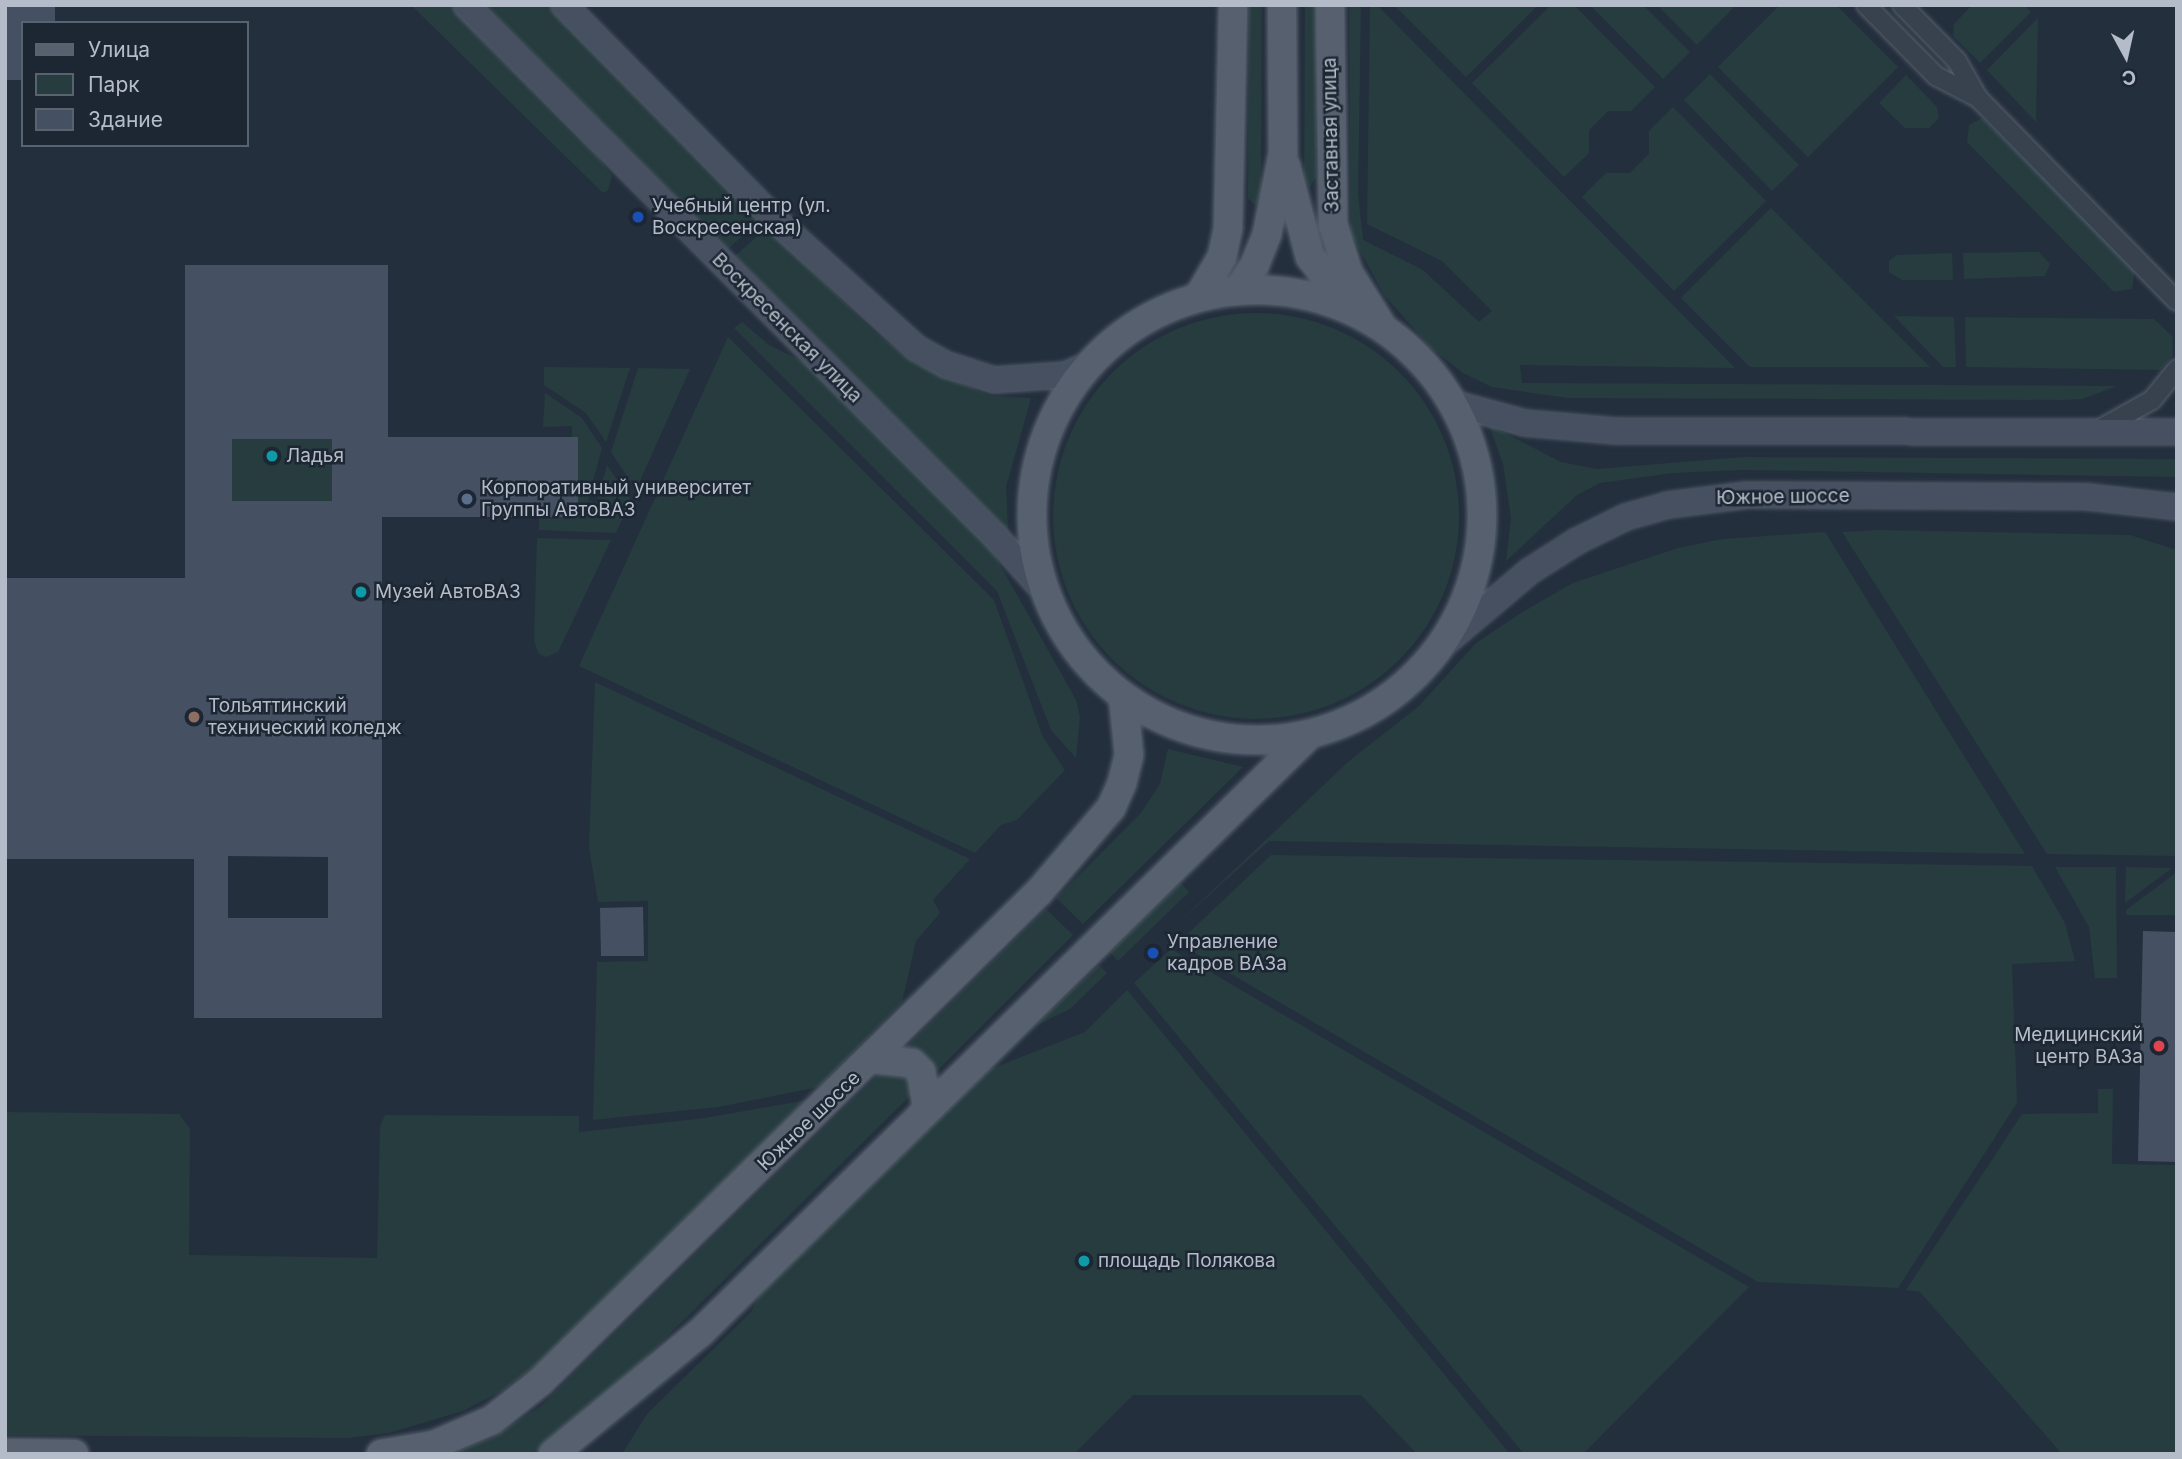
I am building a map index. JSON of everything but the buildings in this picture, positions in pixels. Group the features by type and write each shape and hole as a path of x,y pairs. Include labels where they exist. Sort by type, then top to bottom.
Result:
{"main road":[{"name":"Воскресенская улица","path":"466,5 995,536 1046,594"},
{"path":"564,5 772,217 916,348 947,365 994,380 1065,375 1086,366 1142,321 1199,296 1239,289 1319,297 1354,311 1388,334 1436,381 1452,403 1476,466 1483,517 1481,549 1458,616 1434,652 1403,684 1359,719 1305,739 1257,743 1223,739 1185,730 1123,696 1078,647 1046,594 1034,545 1035,481 1054,415 1086,366"},
{"path":"1199,296 1222,257 1228,228 1233,5"},
{"name":"Заставная улица","path":"1239,289 1255,264 1267,234 1283,153 1282,5"},
{"name":"Заставная улица","path":"1330,5 1333,224 1348,272 1388,334"},
{"name":"Заставная улица","path":"1283,153 1310,257 1354,311"},
{"path":"1452,403 1525,423 1603,431 2177,432"},
{"name":"Южное шоссе","path":"1434,652 1530,571 1577,541 1626,517 1668,505 1760,495 2088,497 2177,508"},
{"name":"Южное шоссе","path":"382,1454 434,1445 492,1420 530,1389 873,1059 1039,892 1111,808 1129,755 1123,696"},
{"path":"553,1454 700,1333 927,1107 1305,739"},
{"path":"873,1059 912,1063 921,1072 927,1107"},
{"path":"5,1453 74,1454"}],"street":[{"path":"1866,5 1936,76 1978,98"},
{"path":"1902,5 1957,61 1978,98 2177,301"},
{"path":"2092,433 2152,400 2177,369"}],"green space":[{"path":"411,5 451,5 594,151 612,176 608,190 603,193"},
{"path":"486,5 549,5 761,219 728,249"},
{"path":"1249,5 1262,5 1261,198 1256,206 1248,198"},
{"path":"1305,5 1317,5 1316,177 1309,188 1304,177"},
{"path":"1349,5 1361,5 1358,194 1363,240 1423,270 1479,322 1492,311 1442,261 1367,224 1370,5 1377,5 1735,368 1520,365 1522,383 2117,386 2082,399 2064,400 1568,398 1492,387 1463,373 1431,348 1384,295 1351,234"},
{"path":"1394,5 1538,5 1466,77"},
{"path":"1551,5 1574,5 1655,87 1631,111 1608,111 1589,130 1589,153 1564,177 1472,83"},
{"path":"1590,5 1643,5 1690,52 1663,79"},
{"path":"1657,5 1736,5 1697,45"},
{"path":"1780,5 1836,5 1898,67 1808,157 1718,67"},
{"path":"1972,5 2024,5 2031,12 1980,63 1953,36 1954,24"},
{"path":"2038,18 2036,122 1987,70"},
{"path":"1710,74 1799,165 1772,191 1684,100"},
{"path":"1906,75 1937,107 1939,118 1929,128 1905,128 1879,103"},
{"path":"1673,107 1766,201 1674,291 1582,197 1606,173 1630,173 1649,154 1649,131"},
{"path":"1982,118 2135,268 2132,289 2114,292 1967,142 1969,125"},
{"path":"1771,208 1930,367 1750,367 1681,298"},
{"path":"768,227 872,330 915,363 990,396 1031,398 1006,487 1008,531 735,256"},
{"path":"2039,252 2050,264 2045,276 1964,279 1963,253"},
{"path":"1952,253 1953,280 1902,280 1889,272 1889,261 1897,255"},
{"path":"1256,313 1296,317 1334,329 1369,348 1399,373 1424,403 1443,438 1455,476 1459,516 1455,556 1443,594 1424,629 1399,659 1369,684 1334,703 1296,715 1256,719 1216,715 1178,703 1143,684 1113,659 1088,629 1069,594 1057,556 1053,516 1057,476 1069,438 1088,403 1113,373 1143,348 1178,329 1216,317"},
{"path":"1894,316 1954,317 1956,367 1943,367"},
{"path":"1965,317 2154,319 2172,336 2173,355 2161,370 1966,367"},
{"path":"742,322 769,345 808,364 989,545 1076,700 1080,717 1076,758 1051,730 997,591 734,328"},
{"path":"728,337 994,600 1043,737 1065,770 1017,820 1001,825 975,853 579,666"},
{"path":"544,367 630,368 606,442 586,413 544,385"},
{"path":"638,368 690,369 636,490 611,452"},
{"path":"545,393 582,418 602,448 588,500 596,503 607,465 631,500 616,533 539,530 539,505 571,505 572,426 543,427"},
{"path":"1489,425 1561,462 1597,469 1743,457 2177,459 2177,477 1742,470 1673,473 1600,483 1577,495 1506,561 1511,518 1503,464"},
{"path":"232,439 332,439 332,501 232,501"},
{"path":"1879,530 2130,535 2177,550 2177,856 2047,854 1842,532"},
{"path":"1825,532 2025,854 1269,841 1176,925 1349,761 1418,707 1476,643 1521,613 1573,583 1678,548 1723,539"},
{"path":"537,538 611,540 558,652 546,657 538,653 534,640"},
{"path":"595,682 970,859 933,900 940,913 916,941 902,1002 819,1087 718,1107 593,1120 597,962 648,961 648,901 598,902 589,848"},
{"path":"1168,749 1243,767 1083,924 1056,898 1141,813 1160,784"},
{"path":"1271,855 2032,866 2065,923 2075,961 2012,964 2017,1103 1898,1288 1758,1282 1178,943"},
{"path":"2055,867 2116,867 2117,978 2095,978 2089,927"},
{"path":"2126,867 2172,868 2125,903"},
{"path":"2177,872 2177,915 2126,915 2126,910"},
{"path":"1181,883 1189,892 1118,961 1110,952"},
{"path":"1046,909 1073,935 930,1078 926,1057 904,1049"},
{"path":"1171,949 1749,1287 1583,1454 1524,1454 1134,983"},
{"path":"1099,965 1107,973 1070,1009 1035,1026"},
{"path":"1127,990 1510,1454 1417,1454 1361,1395 1133,1395 1074,1454 622,1454 647,1414 751,1312 764,1286 980,1073 1085,1032"},
{"path":"885,1068 911,1073 911,1095 603,1400 533,1454 450,1454 492,1438 541,1406"},
{"path":"2098,1089 2113,1089 2112,1164 2177,1165 2177,1454 2062,1454 1920,1292 1906,1290 2022,1114 2098,1113"},
{"path":"807,1100 539,1363 502,1391 463,1411 389,1433 347,1438 5,1435 5,1112 179,1114 190,1129 189,1255 377,1258 380,1126 385,1115 579,1116 579,1132 705,1118"}],"place":[{"name":"Учебный центр (ул. Воскресенская)","path":"638,217"},
{"name":"Ладья","path":"272,456"},
{"name":"Корпоративный университет Группы АвтоВАЗ","path":"467,499"},
{"name":"Музей АвтоВАЗ","path":"361,592"},
{"name":"Тольяттинский технический коледж","path":"194,717"},
{"name":"Управление кадров ВАЗа","path":"1153,953"},
{"name":"Медицинский центр ВАЗа","path":"2159,1046"},
{"name":"площадь Полякова","path":"1084,1261"}]}
